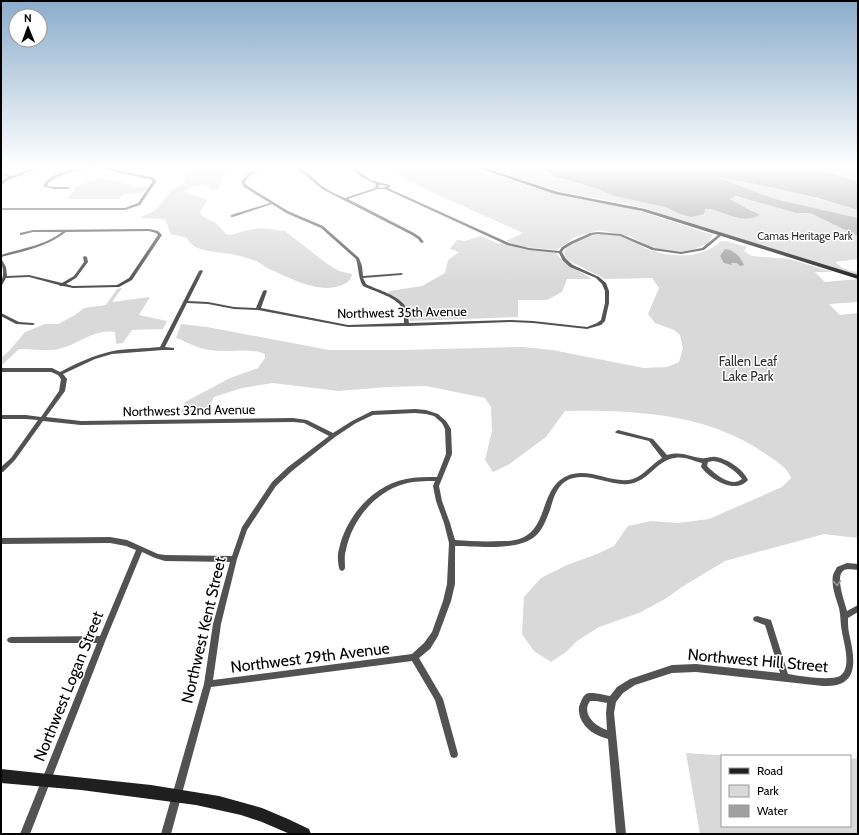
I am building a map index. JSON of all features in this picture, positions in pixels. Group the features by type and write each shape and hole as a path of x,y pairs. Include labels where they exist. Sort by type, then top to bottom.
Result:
{"main road":[{"path":"620,205 632,207 858,277"},
{"path":"1,776 47,779 177,794 214,801 244,808 275,819 304,834"}],"street":[{"path":"1,209 29,208 115,210 137,205"},
{"path":"232,216 266,205"},
{"path":"276,205 326,230 357,257 360,263 363,284 402,304 405,311 406,325"},
{"path":"356,205 413,234 420,238 422,242"},
{"path":"423,205 508,244 529,249 560,252 569,244 588,235 598,233 621,235 653,249 681,253 694,252 703,249 720,235"},
{"path":"5,277 29,276 73,287 118,286 131,279 160,235 157,232 149,230 64,231 21,234"},
{"path":"1,256 46,244 54,240 64,231"},
{"name":"Northwest 35th Avenue","path":"186,302 208,303 234,308 258,309 348,326 511,321 587,328 599,324 604,318 609,294 607,287 598,278 566,262 560,252"},
{"path":"61,285 75,277 86,262 85,257"},
{"path":"1,261 5,267 5,277 1,284"},
{"path":"162,347 201,271"},
{"path":"361,277 401,274"},
{"path":"258,309 265,291"},
{"path":"1,314 18,323 33,324"},
{"path":"60,374 100,354 118,350 155,349 162,347 172,349"},
{"path":"1,370 52,370 60,374 64,379 62,391 13,459 1,470"},
{"name":"Northwest Kent Street","path":"166,834 208,684 217,624 234,559 244,529 274,484 290,469 358,419 372,413 384,411 415,411 436,416 444,422 448,428 449,454 439,479"},
{"name":"Northwest 32nd Avenue","path":"1,417 42,418 81,423 293,420 305,421 333,436"},
{"path":"618,432 651,440 659,452 666,458"},
{"path":"452,543 515,543 521,541 537,531 555,489 561,481 572,477 585,476 613,481 633,481 644,476 659,461 682,454 705,461 714,459 721,461 740,472 745,480 741,484 737,485 728,483 706,469 704,467 705,461"},
{"path":"342,568 342,550 353,518 375,496 391,486 405,481 439,479 436,486 439,501 448,523 452,543 451,584 442,617 435,634 427,646 414,657 439,699 454,754"},
{"path":"1,541 110,540 127,543 165,558 234,559"},
{"name":"Northwest Logan Street","path":"25,834 102,639 140,549"},
{"name":"Northwest Hill Street","path":"612,700 620,690 633,682 679,668 830,683 844,678 848,673 851,660 838,589 838,573 839,570 845,566 858,567"},
{"path":"844,616 858,608"},
{"path":"757,619 768,622 785,678"},
{"path":"11,640 102,639"},
{"name":"Northwest 29th Avenue","path":"208,684 414,657"},
{"path":"611,736 596,730 590,725 583,711 585,701 588,697 612,700 610,713 611,736 621,834"}],"green space":[{"path":"160,205 204,205 200,212 202,216 216,223 226,234 231,235 247,230 261,228 285,231 326,263 339,271 352,274 352,276 348,282 333,288 323,288 304,284 248,258 208,251 195,247 187,238 171,234 164,219 139,218 156,210"},
{"path":"460,205 612,205 630,208 713,235 708,243 695,249 681,252 665,251 650,247 630,236 599,230 575,237 557,250 522,247 506,241 523,233"},
{"name":"Camas Heritage Park","path":"633,205 656,205 665,207 680,214 710,209 737,218 752,210 740,205 768,205 796,213 810,213 858,236 858,259 835,262 842,268 855,272 856,270 858,271 858,276 657,213 652,210"},
{"path":"801,205 843,205 858,210 858,218"},
{"name":"Fallen Leaf Lake Park","path":"600,234 624,236 645,248 664,254 674,255 704,252 721,241 726,241 747,247 744,251 752,256 789,259 833,272 815,272 825,282 858,279 858,302 829,304 840,315 858,313 858,538 824,534 725,561 665,599 639,613 599,627 577,641 566,652 551,662 534,651 522,634 524,597 541,578 567,565 614,546 628,526 651,521 678,523 709,519 782,487 791,478 787,470 778,462 744,441 721,430 696,422 644,413 565,411 546,437 508,465 493,472 485,460 492,431 491,407 485,398 426,386 338,391 273,383 242,388 214,397 207,412 192,414 181,412 185,402 230,378 258,368 265,358 265,354 245,350 224,351 197,347 176,338 181,324 207,327 329,350 523,347 552,350 644,368 667,367 679,362 683,348 680,335 674,330 655,323 648,314 659,288 652,278 605,279 566,259 564,252 570,245 585,238"},
{"path":"481,236 499,244 502,242 519,248 556,253 563,262 592,279 567,279 562,292 547,300 518,300 518,317 410,321 403,303 388,294 390,291 422,286 445,273 448,260 459,252 450,249 457,240 465,241"},
{"path":"122,288 112,302 150,297 139,315 167,321 163,329 132,330 123,343 116,344 115,332 107,332 94,334 69,346 57,349 19,349 1,366 1,358 25,332 45,324 58,324 75,315 84,308 106,305 117,289"},
{"path":"686,753 721,755 721,827 851,827 851,759 858,758 858,834 700,834"}],"water":[{"path":"656,205 741,205 760,215 741,218 710,209 705,209 704,214 691,217"},
{"path":"768,205 801,205 858,218 858,236 810,213 796,213"},
{"path":"841,205 858,205 858,210"},
{"path":"725,249 737,254 744,265 740,266 737,263 731,263 732,265 724,263 720,256"}]}
